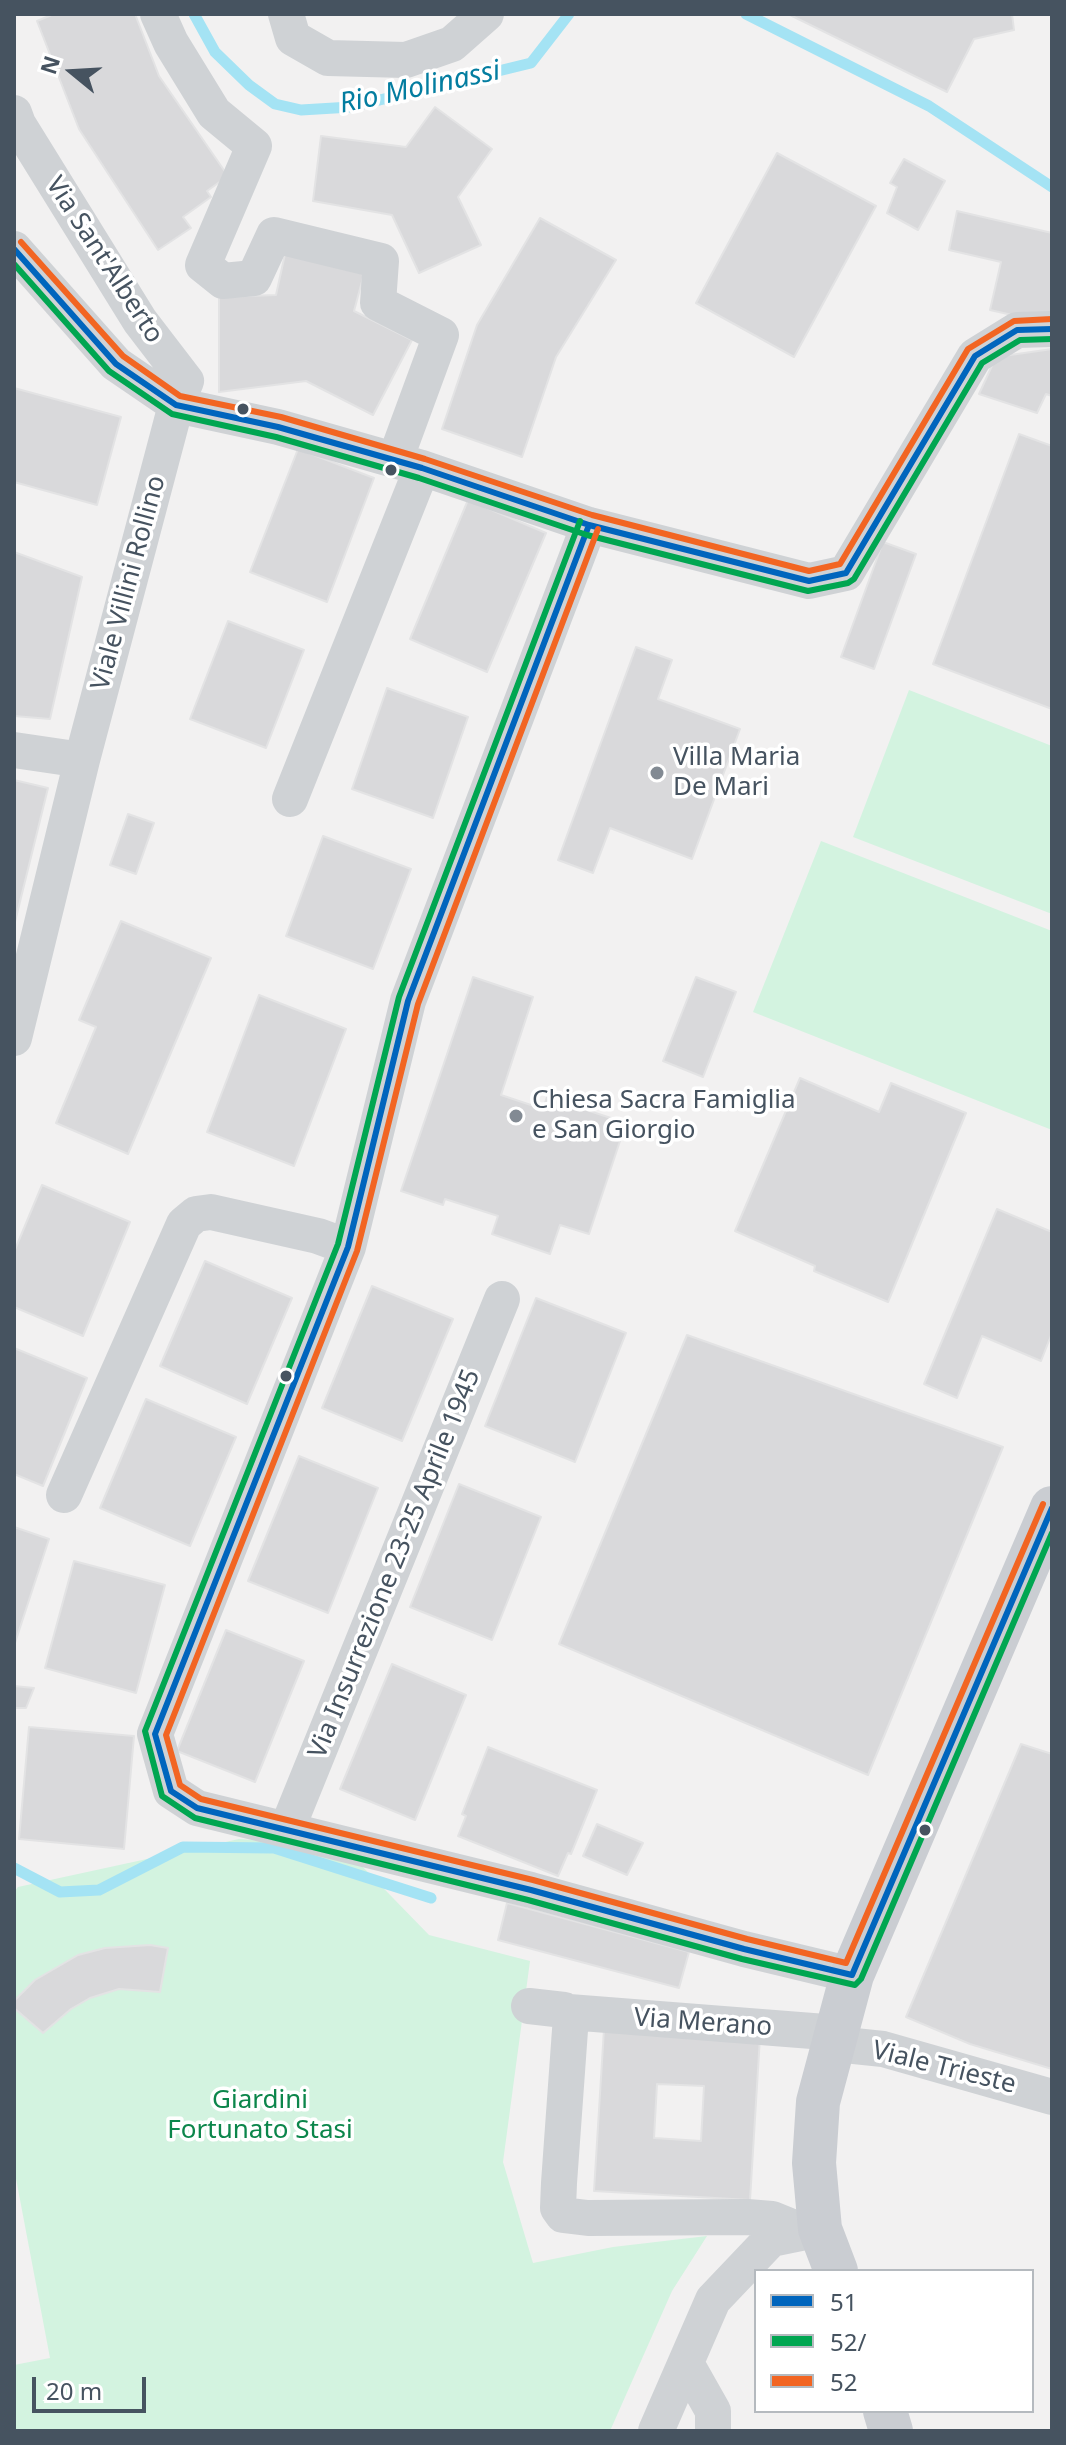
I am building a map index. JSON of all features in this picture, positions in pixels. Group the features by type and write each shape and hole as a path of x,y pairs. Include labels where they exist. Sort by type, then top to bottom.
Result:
{"main road":[{"path":"835,2269 812,2230 814,2163 818,2102 852,1975 1052,1508"}],"street":[{"path":"158,14 171,43 214,113 254,146 203,265 223,281 254,278 274,235 381,261 378,303 441,335 408,464 290,799"},
{"path":"262,14 289,26 328,58 406,60 452,44 486,14"},
{"name":"Via Sant'Alberto","path":"14,113 140,321 186,381 176,405"},
{"name":"Via Sant'Alberto","path":"14,249 116,364 176,405 278,427 408,464 589,525 809,581 846,573 975,356 1017,330 1052,329"},
{"name":"Viale Villini Rollino","path":"14,1038 82,760 176,405"},
{"path":"589,525 408,1001 348,1247 155,1734 171,1791 197,1808 852,1975"},
{"path":"14,750 82,760"},
{"path":"64,1495 184,1224 196,1214 211,1212 318,1236 348,1247"},
{"name":"Via Insurrezione 23-25 Aprile 1945","path":"287,1829 502,1299"},
{"name":"Via Merano","path":"529,2006 836,2038"},
{"path":"569,2012 558,2199 558,2208 563,2215 588,2218 747,2217 772,2219 812,2230"},
{"name":"Viale Trieste","path":"836,2038 1052,2097"},
{"path":"656,2431 713,2300 771,2239 812,2230"},
{"path":"687,2365 713,2411 713,2431"}],"green space":[{"path":"909,690 1052,746 1052,914 853,837"},
{"path":"821,841 1052,931 1052,1130 753,1012"},
{"name":"Giardini Fortunato Stasi","path":"239,1839 303,1844 357,1861 429,1935 530,1961 503,2162 533,2263 613,2247 707,2236 672,2291 610,2431 14,2431 14,2365 50,2358 14,2168 14,1892 18,1887"}],"building":[{"path":"54,14 135,14 159,76 228,176 207,191 211,197 183,217 191,228 158,250 79,129 37,21"},
{"path":"788,14 1012,14 1014,30 974,39 947,92"},
{"path":"435,107 492,149 458,197 481,245 419,273 392,215 313,201 321,136 406,147"},
{"path":"777,153 876,206 794,357 696,303"},
{"path":"904,159 945,181 918,230 887,213 897,187 890,183"},
{"path":"957,211 1052,233 1052,324 990,310 1001,262 949,250"},
{"path":"540,218 616,260 556,357 522,457 442,429 477,325"},
{"path":"285,254 364,274 354,311 412,340 373,415 306,381 219,392 219,297 276,295"},
{"path":"1052,349 1052,396 1046,394 1037,413 979,394 996,357"},
{"path":"14,388 121,417 97,505 14,482"},
{"path":"1019,434 1052,446 1052,709 933,664"},
{"path":"298,449 374,478 327,602 250,572"},
{"path":"468,500 546,533 487,672 410,639"},
{"path":"883,542 916,554 874,669 841,657"},
{"path":"14,552 82,577 50,719 14,716"},
{"path":"228,621 304,650 266,748 190,719"},
{"name":"Villa Maria De Mari","path":"636,647 672,660 658,699 740,729 692,859 610,828 593,873 558,860"},
{"path":"387,688 468,717 433,818 352,789"},
{"path":"14,780 48,788 14,926"},
{"path":"128,814 154,823 136,874 110,865"},
{"path":"323,836 411,869 373,969 286,936"},
{"path":"121,921 211,958 128,1154 56,1123 96,1027 79,1020"},
{"name":"Chiesa Sacra Famiglia e San Giorgio","path":"473,977 533,997 501,1095 543,1109 547,1097 626,1123 589,1234 560,1225 550,1254 492,1234 498,1216 445,1199 443,1205 401,1191"},
{"path":"696,977 736,992 703,1077 663,1061"},
{"path":"259,995 346,1029 294,1166 207,1132"},
{"path":"800,1078 879,1112 891,1083 966,1113 888,1302 814,1271 815,1266 735,1231"},
{"path":"42,1185 130,1222 83,1336 14,1307 14,1252"},
{"path":"997,1209 1052,1232 1052,1333 1041,1361 982,1336 957,1398 924,1384"},
{"path":"205,1261 292,1298 247,1404 160,1366"},
{"path":"372,1286 453,1319 402,1441 322,1408"},
{"path":"536,1298 626,1333 575,1462 485,1426"},
{"path":"687,1335 1003,1447 868,1775 559,1644"},
{"path":"14,1348 87,1378 43,1486 14,1474"},
{"path":"146,1399 236,1437 190,1546 100,1508"},
{"path":"299,1456 378,1488 328,1613 248,1581"},
{"path":"459,1484 541,1517 492,1640 410,1607"},
{"path":"14,1527 49,1539 14,1646"},
{"path":"74,1561 165,1585 136,1693 45,1668"},
{"path":"226,1630 304,1661 255,1782 177,1751"},
{"path":"392,1664 466,1695 415,1820 340,1789"},
{"path":"14,1686 34,1688 26,1708 14,1708"},
{"path":"29,1727 134,1736 124,1849 19,1839"},
{"path":"1021,1744 1052,1754 1052,2069 970,2044 906,2017"},
{"path":"488,1747 597,1790 571,1854 568,1853 558,1876 458,1836 466,1816 462,1814"},
{"path":"597,1824 643,1843 627,1875 583,1856"},
{"path":"507,1903 689,1952 679,1988 498,1940"},
{"path":"150,1945 168,1948 160,1992 119,1989 90,1998 71,2009 43,2033 14,2008 14,2001 35,1980 78,1955 105,1948"},
{"path":"604,2029 760,2037 750,2200 594,2191","holes":["657,2084 704,2086 701,2141 654,2138"]}],"waterway":[{"name":"Rio Molinassi","path":"194,14 215,52 249,85 275,104 301,110 351,107 531,63 569,14"},
{"name":"Rio Molinassi","path":"746,14 929,106 1052,187"},
{"path":"14,1868 60,1892 99,1890 183,1847 274,1848 431,1898"}],"transit line":[{"name":"52","path":"21,242 123,356 180,396 281,417 425,459 592,515 809,571 840,564 968,349 1014,321 1052,319"},
{"name":"51","path":"14,249 116,364 176,405 278,427 422,468 589,525 809,581 846,573 975,356 1017,330 1052,329"},
{"name":"52/","path":"14,264 109,371 172,414 276,437 419,478 587,535 808,591 854,579 982,363 1020,340 1052,339"},
{"name":"52/","path":"580,521 399,997 338,1244 145,1731 162,1796 195,1818 528,1900 742,1959 855,1985 861,1979 1052,1533"},
{"name":"51","path":"589,525 408,1001 348,1247 155,1734 171,1791 197,1808 531,1890 744,1949 852,1975 1052,1508"},
{"name":"52","path":"598,529 418,1004 357,1251 166,1735 180,1785 201,1799 533,1880 846,1963 1043,1504"}],"place":[{"name":"Villa Maria De Mari","path":"657,773"},
{"name":"Chiesa Sacra Famiglia e San Giorgio","path":"516,1116"}]}
